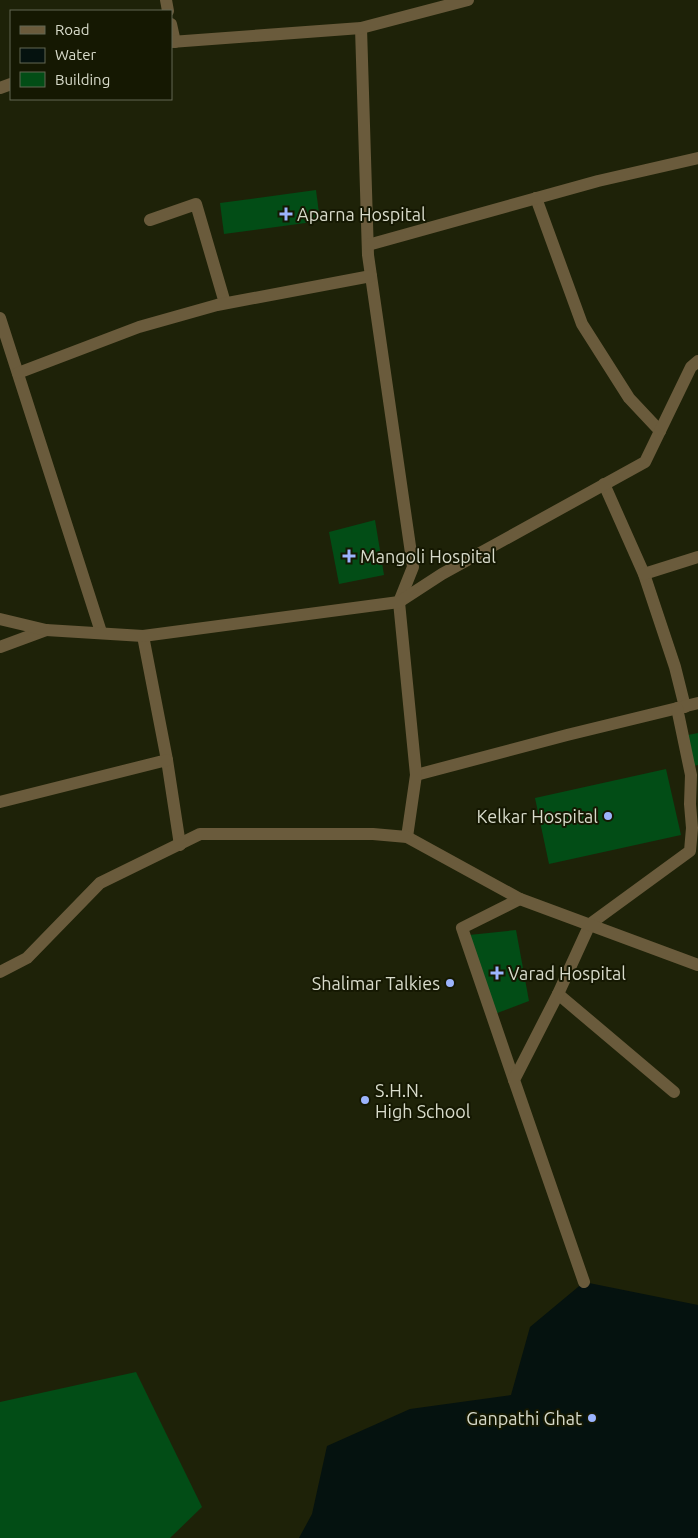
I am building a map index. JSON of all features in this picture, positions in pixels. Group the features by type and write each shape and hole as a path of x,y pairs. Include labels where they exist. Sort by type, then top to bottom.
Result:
{"street":[{"path":"173,42 361,28 438,4 468,0"},
{"path":"361,28 368,245 413,567 399,602 416,775 407,837"},
{"path":"368,245 598,181 698,158"},
{"path":"536,198 582,324 629,398 660,431"},
{"path":"150,220 196,204 225,303"},
{"path":"18,373 139,327 225,303 371,276"},
{"path":"0,318 101,632"},
{"path":"0,619 46,630 143,636 399,602 442,574 644,462 691,367 698,361"},
{"path":"514,1080 558,994 590,924 690,851 692,828 690,804 691,775 675,667 644,574 604,484"},
{"path":"644,574 698,557"},
{"path":"0,646 46,630"},
{"path":"143,636 167,760 180,845"},
{"path":"416,775 698,702"},
{"path":"0,802 167,760"},
{"path":"0,972 27,958 100,883 200,834 373,834 407,837 520,899 698,965"},
{"path":"520,899 462,928 584,1282"},
{"path":"558,994 674,1092"}],"water":[{"path":"584,1282 698,1305 698,1538 299,1538 312,1514 327,1446 410,1409 511,1395 530,1327"}],"building":[{"name":"Aparna Hospital","path":"316,190 320,221 224,234 220,203"},
{"path":"375,520 384,575 339,584 329,532"},
{"path":"698,733 698,765 689,767 683,736"},
{"name":"Kelkar Hospital","path":"666,769 681,835 549,864 535,798"},
{"path":"516,930 529,1001 492,1015 469,935"},
{"path":"136,1372 202,1507 170,1538 0,1538 0,1402"}],"place":[{"name":"Aparna Hospital","path":"286,214"},
{"name":"Mangoli Hospital","path":"349,556"},
{"name":"Kelkar Hospital","path":"608,816"},
{"name":"Varad Hospital","path":"497,973"},
{"name":"Shalimar Talkies","path":"450,983"},
{"name":"S.H.N. High School","path":"365,1100"},
{"name":"Ganpathi Ghat","path":"592,1418"}]}
